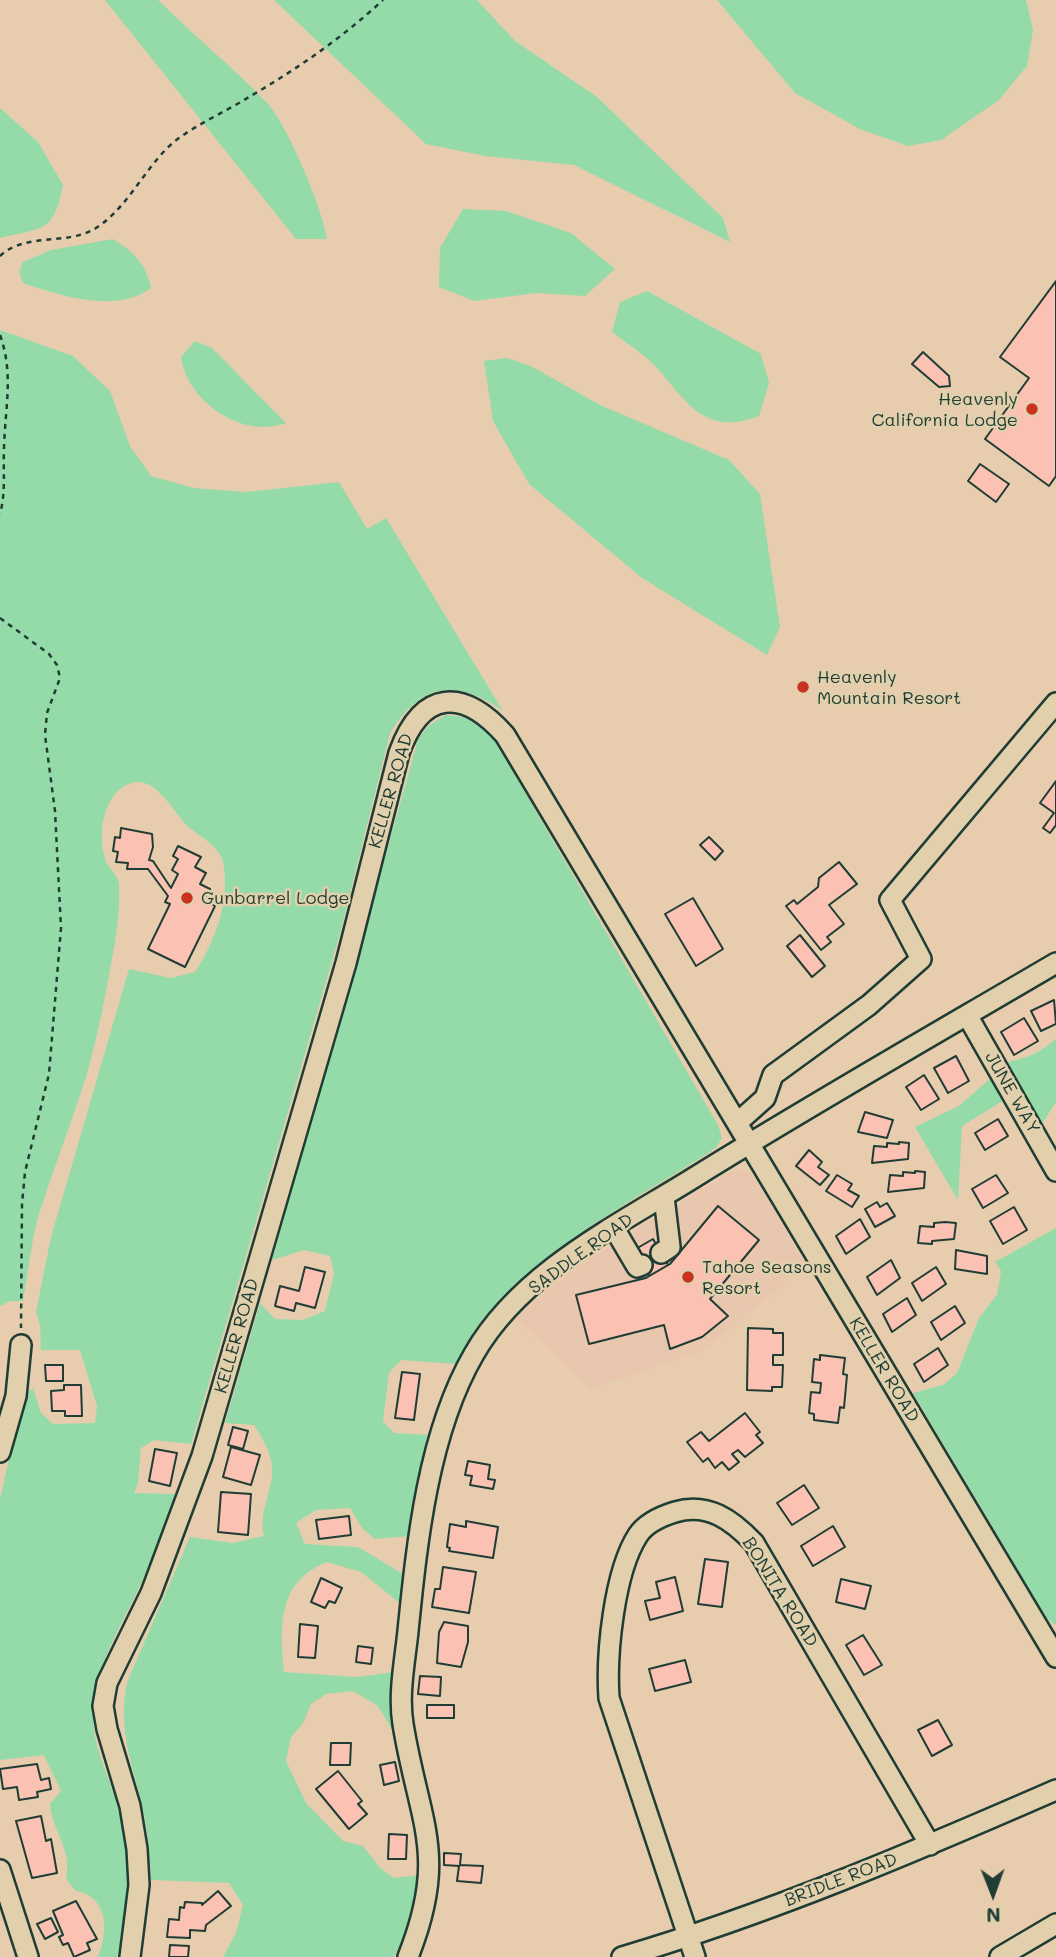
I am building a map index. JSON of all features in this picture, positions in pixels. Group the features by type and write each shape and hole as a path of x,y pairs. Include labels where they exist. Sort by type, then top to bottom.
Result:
{"street":[{"name":"KELLER ROAD","path":"130,1957 138,1885 137,1849 130,1806 107,1729 103,1706 107,1683 151,1593 202,1456 346,963 399,752 408,728 425,708 445,702 463,702 487,715 505,735 1054,1649"},
{"path":"737,1123 765,1098 773,1075 869,1005 921,958 890,900 1056,703"},
{"name":"SADDLE ROAD","path":"408,1957 426,1903 430,1845 402,1720 415,1562 436,1454 454,1398 474,1354 499,1320 533,1284 614,1228 750,1143 1056,963"},
{"name":"JUNE WAY","path":"967,1016 1056,1171"},
{"path":"660,1253 670,1247 664,1197"},
{"path":"614,1228 637,1267 642,1265"},
{"path":"0,1452 16,1396 21,1345"},
{"name":"BONITA ROAD","path":"695,1957 609,1698 607,1668 611,1628 628,1556 639,1532 661,1517 687,1508 716,1512 737,1525 754,1544 930,1845"},
{"name":"BRIDLE ROAD","path":"622,1957 689,1937 930,1845 1056,1790"},
{"path":"0,1870 24,1955"},
{"path":"1000,1957 1056,1924"}],"path":[{"path":"0,256 6,250 31,242 78,235 95,229 109,218 175,141 297,69 383,0"},
{"path":"0,335 9,367 9,399 4,449 4,501 0,514"},
{"path":"0,618 48,654 57,665 60,678 47,713 45,734 55,811 61,928 49,1074 25,1172 22,1203 21,1345"}],"shaded area":[{"path":"743,1170 752,1174 806,1265 706,1349 591,1389 516,1318 574,1269 728,1173"}],"green space":[{"path":"105,0 158,0 267,103 285,129 303,168 327,239 296,239"},
{"path":"274,0 477,0 515,41 597,97 723,218 730,242 574,165 485,156 426,144"},
{"path":"717,0 1026,0 1033,30 1027,66 999,100 941,140 908,146 860,129 795,93"},
{"path":"0,108 38,142 63,185 55,212 44,226 0,238"},
{"path":"463,209 506,211 571,233 615,269 585,296 537,293 474,301 439,287 440,248"},
{"path":"113,239 138,259 151,288 137,296 105,301 71,297 23,283 19,272 23,262 51,250"},
{"path":"647,291 761,354 769,383 759,416 724,422 710,419 688,403 640,352 612,332 620,302"},
{"path":"0,330 73,356 110,391 130,446 151,476 194,488 246,492 339,482 367,529 386,518 503,711 469,693 440,691 427,695 414,704 390,733 339,937 191,1444 154,1440 141,1448 138,1483 134,1493 175,1494 143,1579 104,1663 94,1699 96,1739 117,1804 126,1861 127,1901 117,1957 98,1957 104,1926 100,1908 95,1900 76,1891 66,1879 67,1859 50,1804 61,1791 44,1755 0,1760 0,1499 23,1396 33,1388 41,1413 53,1424 95,1423 97,1406 80,1350 41,1350 40,1325 36,1312 51,1237 129,969 171,978 195,972 209,948 219,922 224,895 224,867 216,849 191,829 155,789 137,782 126,785 111,799 104,819 102,841 106,861 118,881 119,906 99,1027 86,1077 38,1217 23,1301 10,1301 0,1306"},
{"path":"195,341 212,348 286,423 269,427 252,426 219,413 205,402 185,373 181,357"},
{"path":"507,358 531,366 600,405 729,460 760,494 780,627 767,655 642,578 529,484 493,421 484,361"},
{"path":"445,715 466,717 491,734 718,1125 722,1138 716,1148 588,1228 528,1273 477,1327 456,1364 401,1360 389,1373 383,1421 394,1433 431,1435 409,1536 375,1539 362,1528 350,1508 316,1510 296,1523 305,1544 358,1547 405,1575 401,1604 361,1572 327,1562 299,1581 290,1593 283,1622 284,1672 357,1677 395,1672 395,1735 378,1706 353,1691 326,1694 311,1704 303,1723 291,1737 286,1761 306,1803 343,1841 363,1846 380,1868 394,1878 421,1875 417,1909 394,1957 223,1957 236,1933 243,1905 229,1883 151,1880 146,1825 125,1735 124,1699 128,1680 190,1537 232,1543 264,1536 264,1509 272,1475 270,1455 254,1425 225,1423 260,1303 275,1319 303,1320 325,1311 334,1273 330,1256 304,1250 272,1260 418,740 427,727"},
{"path":"1056,1039 1056,1102 1038,1130 1001,1063 1030,1056"},
{"path":"992,1077 1006,1099 962,1126 958,1200 915,1127 959,1106"},
{"path":"1056,1228 1056,1625 1047,1619 913,1393 943,1385 957,1373 979,1318 997,1295 1001,1271 995,1262"}],"building":[{"name":"Heavenly California Lodge","path":"1056,281 1056,476 1049,486 985,439 1029,378 1000,357"},
{"path":"923,352 949,376 950,386 939,387 912,364"},
{"path":"980,464 1009,484 996,502 968,481"},
{"path":"1056,781 1056,825 1050,833 1043,828 1054,813 1040,803"},
{"name":"Gunbarrel Lodge","path":"121,828 152,834 153,847 149,860 153,861 171,888 178,874 172,870 178,859 173,856 178,846 201,857 195,867 206,873 200,884 210,889 205,900 215,906 185,967 148,949 170,904 165,902 168,896 148,869 127,869 128,863 116,862 118,852 113,851 115,837 120,838"},
{"path":"709,837 723,851 715,860 700,845"},
{"path":"839,862 857,884 829,905 844,924 827,937 831,942 821,950 786,906 794,900 797,904 818,887 819,878"},
{"path":"693,898 723,949 696,966 665,914"},
{"path":"800,935 825,966 812,977 787,946"},
{"path":"1054,1000 1056,1024 1041,1031 1031,1011"},
{"path":"1024,1018 1038,1041 1014,1055 1001,1032"},
{"path":"956,1056 969,1081 948,1093 934,1068"},
{"path":"924,1075 939,1099 921,1110 906,1087"},
{"path":"865,1112 893,1120 887,1138 858,1132"},
{"path":"998,1119 1008,1136 985,1150 975,1133"},
{"path":"887,1143 909,1143 908,1159 872,1163 874,1146 887,1147"},
{"path":"809,1150 822,1162 818,1167 829,1175 820,1185 796,1166"},
{"path":"903,1172 925,1172 924,1188 888,1192 890,1175 903,1176"},
{"path":"837,1175 852,1184 848,1190 859,1196 852,1207 826,1191"},
{"path":"996,1175 1008,1193 983,1208 972,1189"},
{"path":"877,1202 880,1207 887,1203 895,1216 875,1227 865,1209"},
{"name":"Tahoe Seasons Resort","path":"718,1206 759,1240 710,1299 728,1316 702,1337 670,1349 664,1325 589,1344 576,1295 646,1278 670,1264"},
{"path":"1014,1207 1027,1230 1003,1244 990,1221"},
{"path":"860,1219 870,1237 846,1254 836,1236"},
{"path":"934,1223 956,1223 954,1239 932,1241 932,1244 918,1243 920,1226 934,1227"},
{"path":"653,1239 668,1265 649,1276 634,1250"},
{"path":"956,1250 987,1256 987,1274 955,1269"},
{"path":"891,1260 900,1278 877,1295 867,1277"},
{"path":"305,1267 325,1272 315,1308 296,1303 294,1311 275,1306 280,1286 299,1291"},
{"path":"936,1267 946,1284 922,1301 912,1283"},
{"path":"907,1298 916,1315 892,1332 883,1314"},
{"path":"955,1306 965,1323 941,1340 931,1322"},
{"path":"748,1328 773,1329 773,1333 783,1333 783,1355 773,1355 773,1365 783,1365 782,1387 772,1387 772,1391 747,1390"},
{"path":"938,1348 948,1365 924,1382 914,1364"},
{"path":"820,1355 845,1358 843,1374 847,1375 844,1408 840,1407 838,1423 814,1420 814,1414 809,1413 811,1392 820,1393 821,1383 812,1382 814,1359 820,1360"},
{"path":"45,1365 63,1365 63,1381 46,1381"},
{"path":"402,1372 420,1374 414,1420 395,1418"},
{"path":"64,1385 81,1385 82,1416 65,1416 65,1411 52,1411 51,1391 64,1390"},
{"path":"745,1413 760,1432 756,1435 763,1443 745,1457 738,1450 732,1454 739,1462 729,1470 722,1462 715,1468 708,1458 703,1462 687,1442 701,1432 709,1441"},
{"path":"233,1427 248,1431 243,1449 228,1445"},
{"path":"231,1447 260,1455 251,1485 223,1477"},
{"path":"155,1449 177,1453 170,1486 149,1481"},
{"path":"468,1461 490,1465 488,1479 495,1480 493,1489 470,1485 472,1476 465,1475"},
{"path":"804,1485 819,1508 792,1525 777,1503"},
{"path":"221,1492 251,1494 248,1535 218,1532"},
{"path":"349,1516 351,1535 319,1539 316,1520"},
{"path":"466,1521 498,1527 493,1558 449,1551 450,1548 447,1547 450,1524 466,1527"},
{"path":"833,1526 845,1547 813,1566 801,1546"},
{"path":"705,1559 728,1562 722,1607 698,1604"},
{"path":"443,1567 476,1572 469,1613 432,1607 435,1589 440,1589"},
{"path":"675,1577 683,1611 650,1620 645,1601 660,1598 656,1582"},
{"path":"321,1578 342,1588 335,1603 329,1601 325,1608 311,1602"},
{"path":"841,1579 871,1586 865,1609 836,1602"},
{"path":"444,1622 468,1626 468,1642 461,1667 437,1663 439,1632"},
{"path":"300,1624 318,1626 315,1658 298,1657"},
{"path":"863,1635 882,1665 864,1675 846,1645"},
{"path":"358,1646 373,1648 371,1664 356,1662"},
{"path":"685,1660 691,1682 655,1691 649,1669"},
{"path":"420,1676 441,1677 440,1696 418,1694"},
{"path":"427,1705 454,1705 454,1718 427,1718"},
{"path":"938,1720 952,1745 932,1756 918,1730"},
{"path":"331,1743 351,1743 350,1765 330,1765"},
{"path":"395,1762 399,1781 384,1785 380,1765"},
{"path":"37,1764 41,1780 49,1778 51,1789 37,1792 38,1797 19,1800 17,1787 3,1789 0,1769"},
{"path":"338,1771 362,1801 358,1804 367,1814 349,1829 316,1789"},
{"path":"41,1816 46,1841 51,1839 57,1873 32,1878 16,1821"},
{"path":"389,1834 407,1835 406,1859 388,1859"},
{"path":"444,1853 461,1854 460,1865 483,1866 481,1883 457,1881 459,1866 444,1865"},
{"path":"218,1891 231,1906 206,1925 205,1931 190,1930 190,1938 167,1937 169,1919 179,1920 180,1907 184,1908 185,1902 202,1905"},
{"path":"76,1901 97,1939 87,1943 90,1950 74,1957 68,1943 63,1945 59,1937 63,1935 53,1911"},
{"path":"51,1918 58,1932 45,1939 37,1924"},
{"path":"170,1945 189,1946 188,1957 169,1957"}],"place":[{"name":"Heavenly California Lodge","path":"1032,409"},
{"name":"Heavenly Mountain Resort","path":"803,687"},
{"name":"Gunbarrel Lodge","path":"187,898"},
{"name":"Tahoe Seasons Resort","path":"688,1277"}]}
